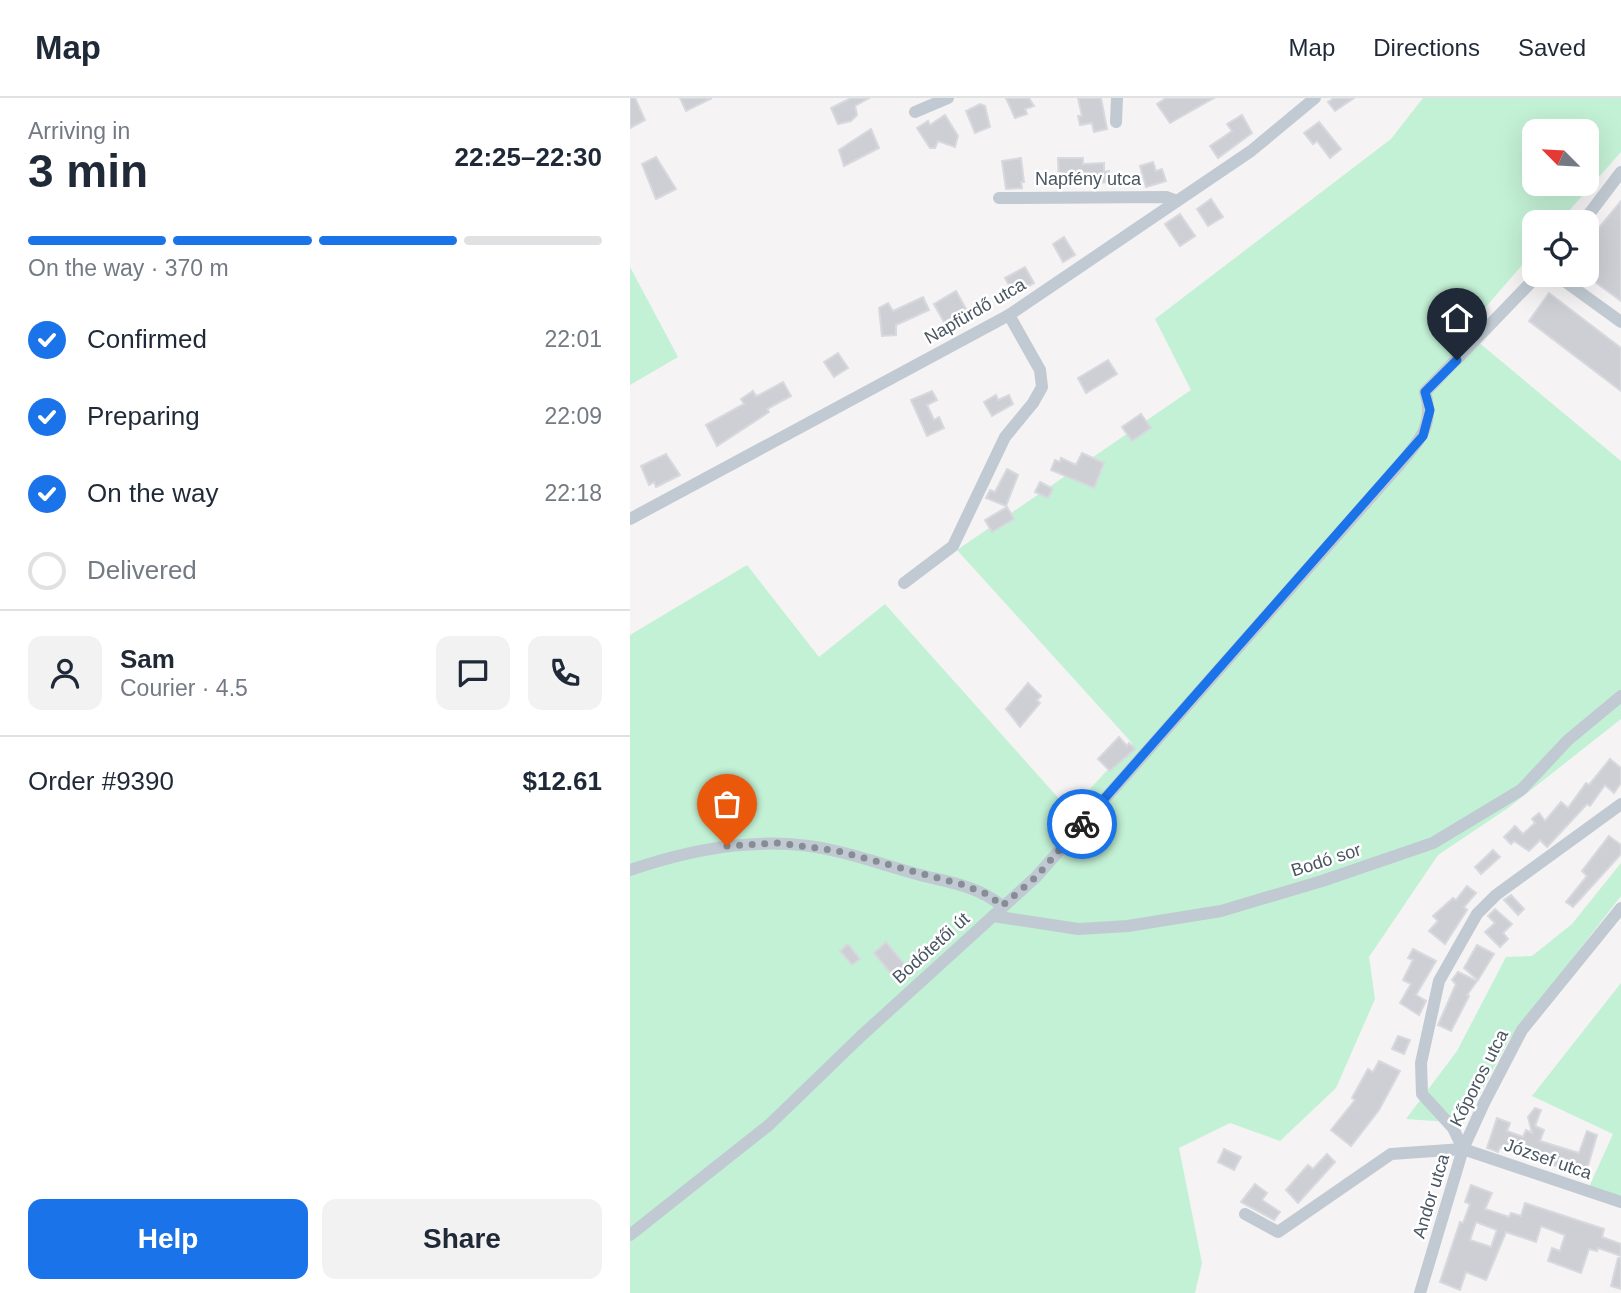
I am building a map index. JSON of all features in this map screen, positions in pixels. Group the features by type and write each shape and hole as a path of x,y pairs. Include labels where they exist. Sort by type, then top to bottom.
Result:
{"street":[{"path":"915,112 948,98"},
{"path":"1116,98 1116,122"},
{"name":"Napfürdő utca","path":"630,519 1009,315 1251,151 1315,98"},
{"path":"1592,210 1621,172"},
{"name":"Napfény utca","path":"999,198 1166,197 1177,201"},
{"name":"Bodótetői út","path":"630,1235 769,1125 860,1037 1036,877 1400,464 1423,436 1429,422 1430,410 1425,392 1526,287"},
{"path":"1573,287 1621,322"},
{"path":"904,583 953,546 1005,437 1033,403 1042,387 1040,370 1009,315"},
{"name":"Bodó sor","path":"997,911 1078,929 1128,926 1221,911 1322,881 1433,843 1521,790 1568,740 1621,696"},
{"name":"Kőporos utca","path":"1463,1149 1453,1128 1422,1094 1421,1063 1439,981 1477,914 1496,895 1621,804"},
{"path":"630,870 708,847 779,843 838,851 964,885 989,895 997,911"},
{"name":"Kőporos utca","path":"1463,1149 1522,1030 1621,908"},
{"name":"József utca","path":"1463,1149 1621,1202"},
{"name":"Andor utca","path":"1245,1214 1278,1232 1391,1154 1463,1149 1420,1293"}],"green space":[{"path":"1423,98 1621,98 1621,152 1600,176 1600,119 1522,119 1522,196 1582,196 1570,210 1522,210 1522,265 1465,331 1621,461 1621,719 1508,808 1438,855 1369,957 1375,999 1336,1088 1280,1141 1230,1123 1179,1148 1202,1263 1195,1293 630,1293 630,635 747,565 819,657 885,604 1070,811 1132,743 957,550 1191,390 1155,319 1391,139"},
{"path":"630,267 678,357 630,385"},
{"path":"1621,863 1621,896 1509,1040 1464,1123 1406,1119 1457,1051 1506,957 1532,956 1572,924"},
{"path":"1621,983 1621,1207 1585,1196 1613,1134 1532,1096"}],"building":[{"path":"630,98 635,98 645,120 630,128"},
{"path":"680,98 712,98 686,111"},
{"path":"851,98 869,98 855,106 857,115 851,121 838,124 831,108"},
{"path":"1006,98 1029,98 1034,106 1025,109 1027,114 1015,118"},
{"path":"1078,98 1101,98 1107,129 1094,132 1092,123 1080,125 1078,116 1082,116"},
{"path":"1166,98 1214,98 1170,123 1157,104"},
{"path":"1334,98 1354,98 1335,111 1328,102"},
{"path":"980,104 985,106 990,127 975,133 966,111"},
{"path":"945,115 958,136 955,147 938,141 935,148 930,148 917,128 928,121 930,125"},
{"path":"1242,115 1252,133 1218,158 1210,146 1232,131 1227,124"},
{"path":"1319,122 1341,149 1330,158 1317,141 1313,144 1304,133"},
{"path":"871,129 879,148 844,166 839,150"},
{"path":"656,157 676,189 656,199 642,164"},
{"path":"1021,158 1024,182 1021,182 1022,188 1006,189 1002,161"},
{"path":"1058,158 1083,158 1083,164 1104,163 1104,172 1109,171 1110,182 1059,185"},
{"path":"1153,162 1156,171 1162,169 1166,181 1146,187 1140,166"},
{"path":"1211,199 1223,217 1208,226 1197,209"},
{"path":"1621,201 1621,301 1599,285 1599,228"},
{"path":"1180,214 1195,236 1180,246 1165,224"},
{"path":"1064,237 1075,255 1063,262 1053,244"},
{"path":"1025,267 1034,283 1014,294 1005,278"},
{"path":"956,291 966,309 944,322 934,304"},
{"path":"1549,293 1621,348 1621,391 1529,321"},
{"path":"923,297 929,310 896,325 896,335 882,336 879,308 888,303 893,311"},
{"path":"838,353 848,368 834,377 824,362"},
{"path":"1108,360 1117,374 1086,393 1078,378"},
{"path":"783,382 791,396 767,409 769,412 717,446 706,425 744,404 741,399 753,391 756,396"},
{"path":"932,391 937,400 927,405 934,420 939,417 944,428 927,436 911,400"},
{"path":"996,395 998,400 1009,395 1013,404 992,416 984,402"},
{"path":"1141,414 1151,428 1132,441 1122,427"},
{"path":"1082,453 1104,463 1094,488 1051,470 1055,460 1060,462 1061,458 1076,465"},
{"path":"666,454 680,475 656,487 654,482 649,485 641,466"},
{"path":"1007,469 1018,475 1006,506 986,498 990,490 995,492"},
{"path":"1040,482 1053,489 1048,498 1035,492"},
{"path":"1007,507 1014,519 992,532 985,520"},
{"path":"1028,683 1041,696 1037,700 1040,703 1020,727 1006,709"},
{"path":"1119,737 1127,746 1129,743 1135,749 1110,771 1098,759"},
{"path":"1610,759 1621,768 1621,783 1614,793 1605,785 1590,806 1587,804 1547,847 1540,840 1529,851 1514,841 1511,844 1504,837 1515,826 1523,834 1535,823 1532,819 1539,813 1545,821 1561,802 1568,808 1586,783 1589,785"},
{"path":"1609,836 1621,845 1621,854 1573,907 1566,902 1587,876 1582,871"},
{"path":"1493,850 1500,857 1481,874 1475,867"},
{"path":"1467,886 1476,893 1464,907 1467,910 1445,944 1429,931 1438,921 1433,916 1453,898 1456,900"},
{"path":"1511,895 1524,909 1518,915 1504,900"},
{"path":"1495,909 1512,924 1503,933 1508,939 1500,947 1485,932 1495,923 1488,916"},
{"path":"886,942 906,966 893,976 874,953"},
{"path":"848,944 860,959 852,965 840,951"},
{"path":"1477,945 1494,954 1478,980 1464,968"},
{"path":"1413,949 1436,961 1416,995 1426,1001 1419,1015 1400,1003 1411,984 1403,980 1413,960 1408,958"},
{"path":"1458,972 1477,981 1467,995 1469,996 1451,1031 1438,1025 1456,984 1452,980"},
{"path":"1398,1036 1410,1040 1404,1054 1392,1049"},
{"path":"1379,1061 1400,1071 1379,1110 1351,1146 1331,1130 1355,1100 1352,1098 1368,1069 1373,1072"},
{"path":"1535,1108 1541,1110 1535,1126 1544,1130 1540,1141 1579,1153 1587,1131 1597,1135 1585,1176 1553,1165 1555,1159 1539,1153 1537,1161 1500,1147 1498,1152 1487,1148 1497,1118 1510,1123 1507,1131 1523,1137 1526,1130 1532,1133 1528,1117"},
{"path":"1224,1149 1241,1157 1234,1170 1218,1162"},
{"path":"1327,1154 1335,1162 1298,1203 1286,1190 1308,1165 1313,1169"},
{"path":"1255,1184 1267,1193 1262,1200 1280,1212 1274,1220 1241,1202"},
{"path":"1471,1185 1492,1193 1485,1209 1509,1217 1511,1213 1521,1216 1525,1203 1604,1229 1602,1237 1621,1244 1621,1256 1598,1248 1597,1251 1589,1249 1581,1273 1548,1261 1552,1248 1560,1251 1565,1235 1541,1226 1536,1242 1506,1232 1486,1280 1466,1272 1460,1290 1440,1282 1460,1222 1463,1223 1470,1204 1465,1202","holes":["1476,1222 1497,1230 1491,1247 1470,1240"]},
{"path":"1618,1258 1621,1258 1621,1289 1611,1286"}],"way so far":[{"path":"727,846 779,843 838,851 964,885 989,895 1002,906 1036,877 1082,824"}],"route":[{"path":"1082,824 1423,436 1429,422 1430,410 1425,392 1457,360"}]}
